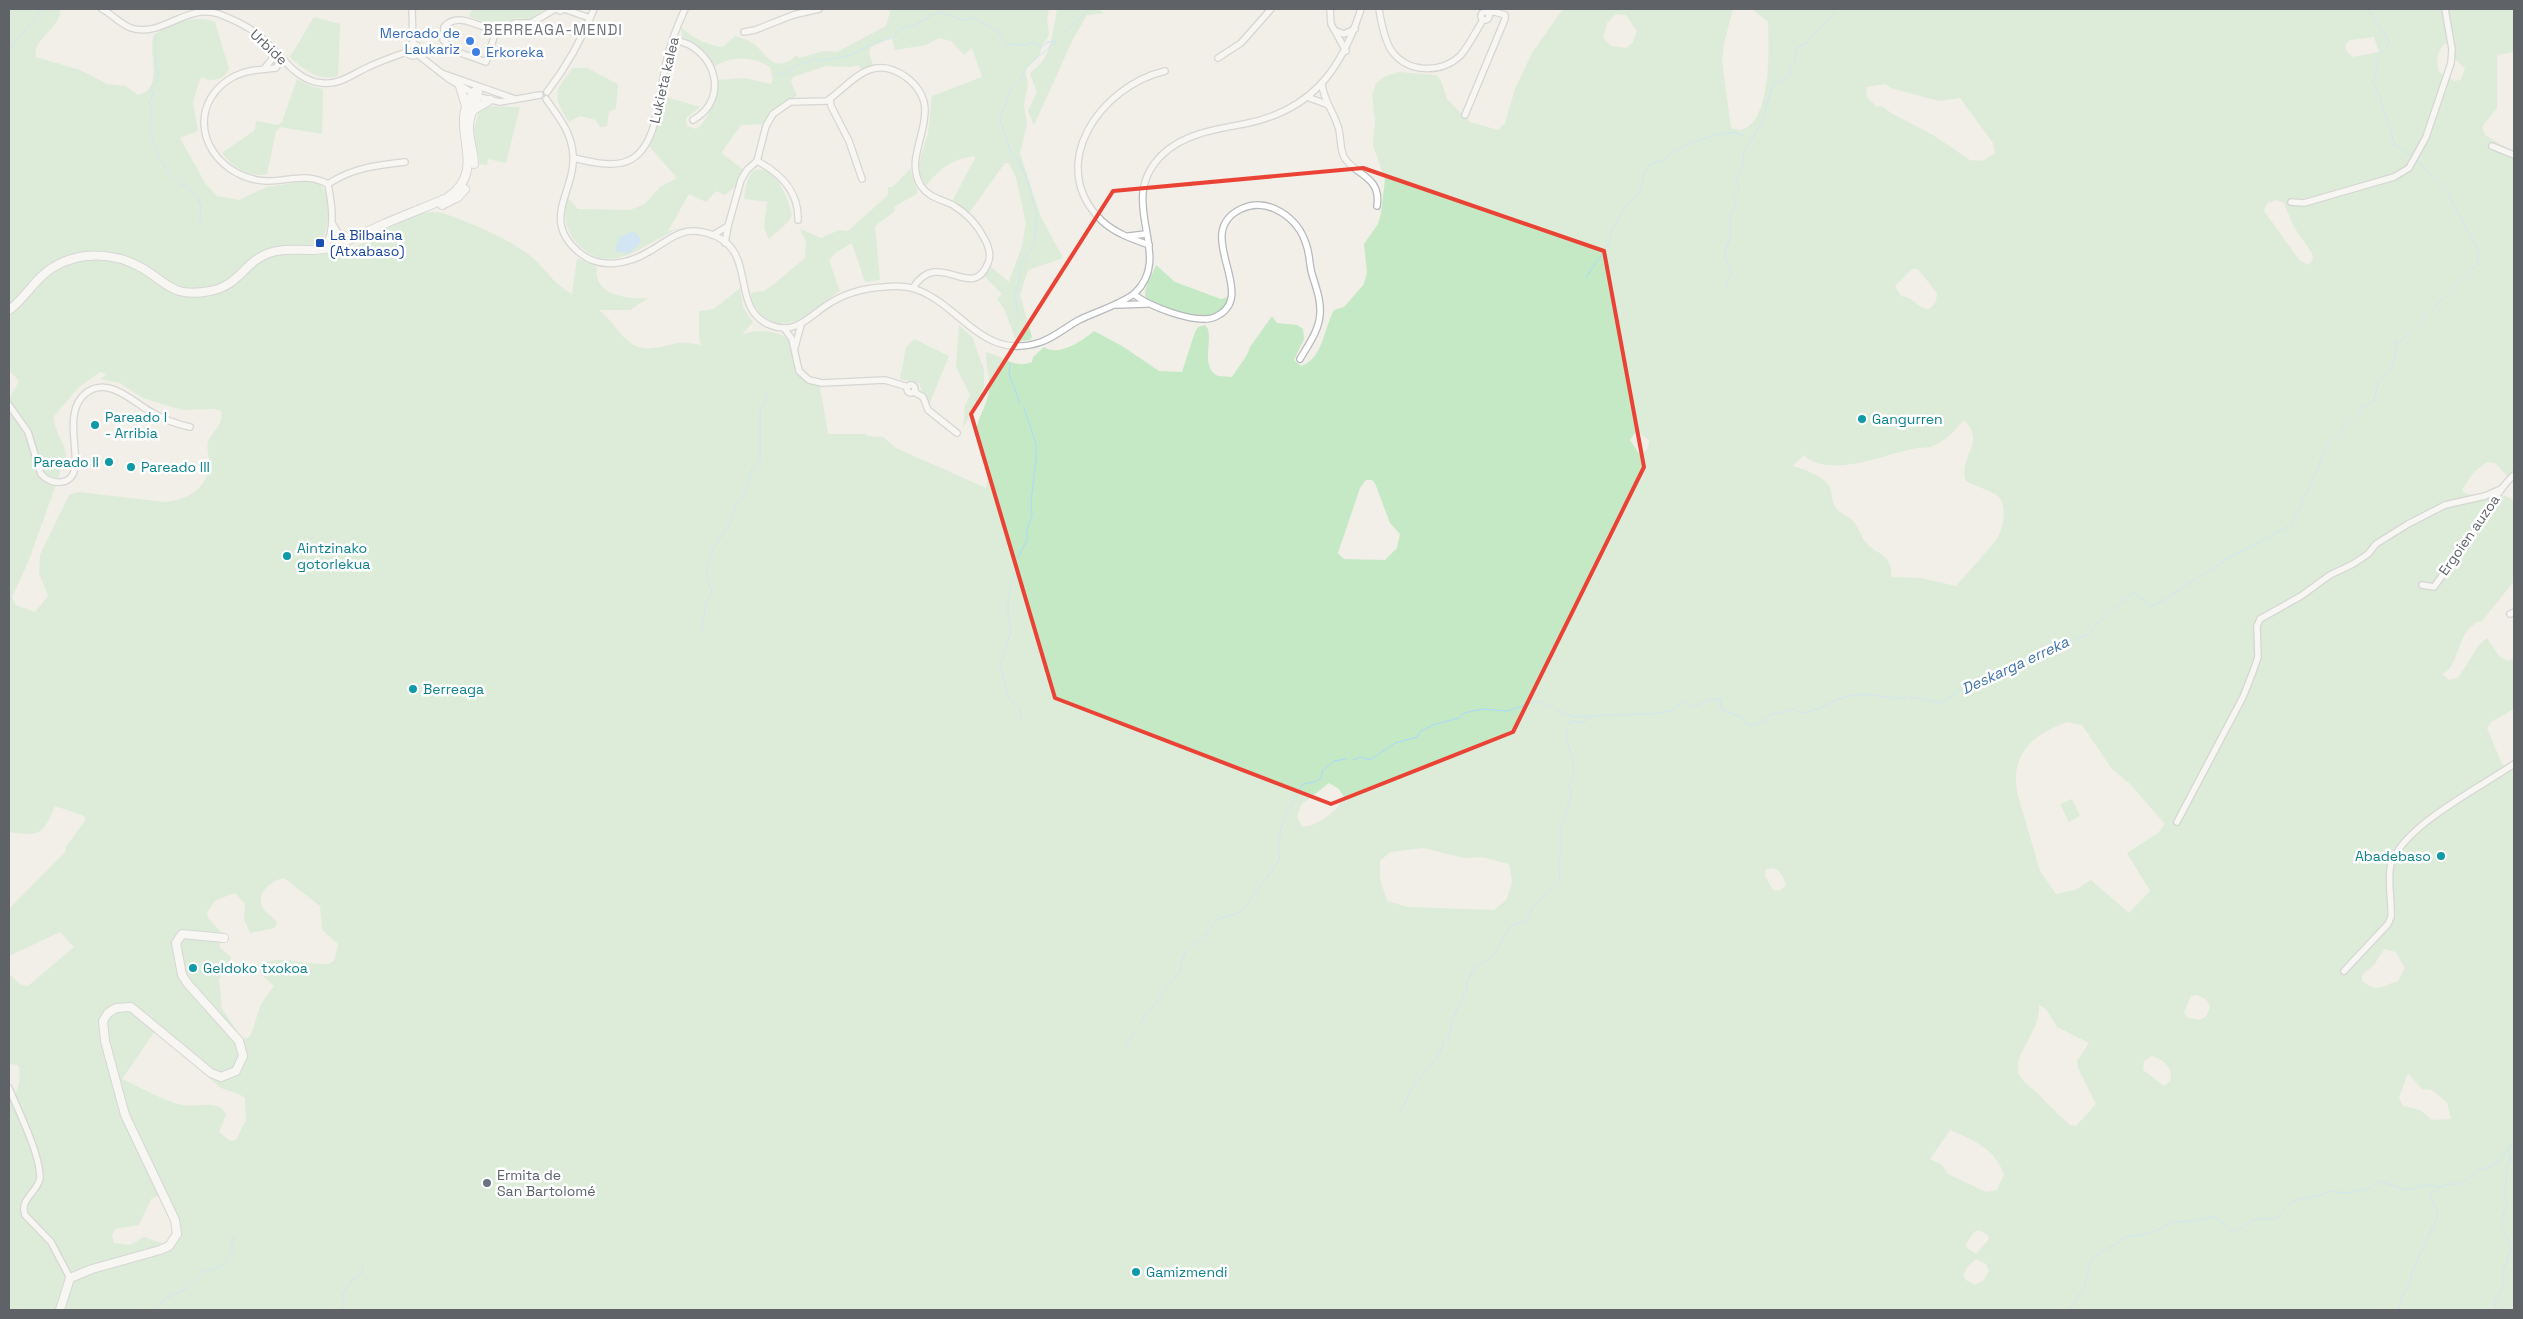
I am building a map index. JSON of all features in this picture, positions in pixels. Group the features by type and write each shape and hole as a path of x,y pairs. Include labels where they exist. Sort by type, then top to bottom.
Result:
{"street":[{"name":"Urbide","path":"103,9 132,28 148,30 193,13 216,13 248,28 295,71 309,80 323,84 342,81 369,67 407,52"},
{"path":"412,9 412,44 408,47 407,52 412,56 417,54"},
{"path":"496,31 486,62 452,50 443,40 444,27 453,20 460,19 496,31 515,23 531,23 556,9 560,11 564,9 590,18"},
{"path":"441,73 490,100 500,102 540,96 543,92 547,92 562,72 594,9"},
{"name":"Lukieta kalea","path":"574,158 620,164 632,160 642,149 651,134 665,63 685,9"},
{"path":"744,32 755,30 793,15 819,9"},
{"path":"1218,58 1246,38 1271,9"},
{"path":"1330,9 1330,21 1334,30 1350,40"},
{"path":"540,96 542,99 546,99 562,121 572,146 573,165 562,200 561,220 568,240 578,252 590,259 618,263 650,252 675,235 693,231 713,235 725,243 734,253 742,268 745,294 750,308 766,323 784,328 801,325 832,302 850,293 871,288 913,288 952,311 978,334 995,342 1014,346 1038,343 1050,338 1079,320 1134,294 1150,269 1151,257 1141,205 1142,193 1150,170 1163,153 1190,138 1218,128 1263,119 1307,97 1322,83 1346,51 1361,9"},
{"path":"2290,202 2304,203 2394,177 2409,168 2426,137 2451,64 2452,49 2445,9"},
{"path":"1378,11 1385,37 1393,52 1405,63 1426,69 1441,67 1462,54 1483,20 1482,13 1500,12 1505,15 1465,114"},
{"path":"1342,36 1355,29"},
{"path":"1342,36 1346,51"},
{"path":"674,40 696,48 706,58 713,72 714,88 710,102 693,120"},
{"path":"412,44 418,47 417,54"},
{"path":"270,64 273,49"},
{"path":"417,54 460,86 476,92 515,99"},
{"path":"264,69 282,59"},
{"path":"276,68 282,59"},
{"path":"295,71 276,68 244,72 230,78 216,89 208,102 204,116 204,126 212,149 235,172 251,179 269,182 306,176 328,184 351,171 391,162 405,162"},
{"path":"725,243 728,226 742,180 747,170 757,161 769,120 778,109 797,100 818,102 830,99 851,78 871,70 894,70 914,84 924,105 925,125 916,160 918,180 930,195 966,214 977,226 986,241 990,257 987,266 978,275 965,279 938,271 931,271 921,276 913,288"},
{"path":"1149,245 1124,236 1102,221 1086,200 1079,174 1081,148 1097,115 1109,100 1134,82 1165,71"},
{"path":"1321,99 1322,83"},
{"path":"9,310 20,302 47,272 77,258 104,255 142,268 168,288 193,293 211,291 231,284 254,261 269,253 324,249 338,245 447,198 464,182 469,159 464,124 466,106 460,86"},
{"path":"1315,91 1328,105 1338,129 1344,157 1372,182 1377,192 1377,206"},
{"path":"466,106 476,92"},
{"path":"397,219 452,202 464,191 472,174 474,163 469,132 476,92"},
{"path":"546,99 548,96 547,92"},
{"path":"1307,97 1321,99"},
{"path":"830,99 834,112 849,141 862,180"},
{"path":"471,114 480,104 490,100"},
{"path":"818,102 834,112"},
{"path":"2492,146 2514,155"},
{"name":"Lukieta kalea","path":"573,165 586,161"},
{"path":"757,161 774,170 786,182 794,197 798,220"},
{"path":"324,249 331,235 328,184"},
{"path":"1115,304 1146,304 1201,320 1212,319 1221,314 1232,298 1232,283 1221,243 1226,222 1234,213 1244,207 1261,205 1275,208 1289,218 1302,233 1319,295 1320,317 1317,330 1300,359"},
{"path":"331,222 338,234 338,245"},
{"path":"713,235 728,226"},
{"path":"338,234 355,238"},
{"path":"1124,236 1146,234"},
{"path":"331,235 338,245"},
{"path":"1134,294 1146,304"},
{"path":"794,348 801,325"},
{"path":"784,328 794,348 799,371 816,382 884,380 908,387 913,386 914,392 923,398 928,410 957,433"},
{"path":"9,405 28,432 41,474 45,479 57,483 70,478 75,470 74,418 79,402 91,390 107,388 116,390 161,418 190,427"},
{"name":"Ergoien auzoa","path":"2422,584 2434,587 2469,541 2501,489 2514,475"},
{"path":"2177,822 2243,697 2258,657 2257,626 2260,619 2301,596 2330,575 2354,564 2368,554 2376,544 2408,524 2445,505 2485,496 2501,489"},
{"path":"2344,971 2388,924 2391,917 2391,864 2411,835 2438,813 2514,764"},
{"path":"70,1278 92,1268 160,1250 169,1246 177,1234 175,1220 123,1109 104,1041 103,1021 108,1013 116,1008 131,1007 211,1073 221,1077 236,1071 243,1056 239,1041 185,980 176,943 182,934 187,933 224,938"},
{"path":"9,1088 39,1163 40,1180 24,1203 23,1209 25,1215 51,1242 70,1278 60,1310"}],"highlighted area":[{"path":"1363,168 1604,251 1644,467 1513,732 1331,804 1055,698 971,414 1113,191"}],"green space":[{"path":"9,9 60,9 57,22 38,44 36,57 80,70 107,84 125,86 138,95 146,91 151,85 153,78 152,42 154,35 175,24 192,19 215,22 229,69 221,78 210,80 202,77 200,79 193,102 198,131 180,138 205,183 217,196 239,200 267,187 307,181 320,184 328,199 329,207 322,246 325,253 340,252 354,247 411,216 426,212 442,213 465,221 515,245 535,260 555,282 572,294 577,258 597,267 597,276 600,284 613,294 631,298 648,298 630,310 599,310 627,340 637,347 643,348 655,348 681,343 701,345 699,338 699,311 714,309 740,288 743,307 753,322 742,334 756,331 772,332 786,337 792,342 796,348 805,375 819,381 828,434 866,434 867,436 883,437 896,448 986,488 986,469 977,445 976,432 989,391 986,352 1014,363 1026,364 1032,362 1033,357 1044,347 1056,350 1070,347 1094,331 1122,346 1159,371 1182,372 1195,332 1198,327 1205,325 1209,335 1208,358 1212,371 1218,376 1232,377 1272,316 1277,323 1297,325 1303,329 1304,339 1294,360 1301,366 1308,362 1314,357 1322,342 1334,310 1344,307 1364,284 1367,272 1364,244 1378,224 1385,180 1373,145 1375,121 1372,95 1376,83 1386,76 1399,72 1436,75 1441,81 1447,99 1470,122 1498,130 1505,123 1515,89 1532,53 1563,9 1733,9 1724,43 1722,61 1731,128 1741,130 1751,124 1758,113 1763,99 1768,65 1768,22 1752,9 2514,9 2514,52 2497,55 2497,108 2482,127 2485,135 2514,153 2514,476 2508,477 2495,463 2487,462 2474,472 2462,490 2466,494 2472,495 2503,495 2514,501 2514,581 2482,621 2474,624 2467,630 2453,663 2442,674 2449,680 2458,678 2479,645 2487,638 2499,656 2508,661 2514,658 2514,709 2491,722 2487,728 2502,764 2506,767 2514,765 2514,1310 9,1310 9,1100 17,1090 20,1074 18,1065 9,1064 9,974 21,985 28,986 74,947 60,932 9,956 9,909 65,852 66,847 86,819 82,815 55,806 47,823 39,832 28,834 9,832 9,399 19,381 9,370","holes":["1616,14 1626,15 1637,31 1633,42 1627,48 1611,46 1603,38 1607,23","2374,37 2379,52 2353,57 2347,52 2345,46 2350,40","2450,44 2455,59 2465,68 2461,80 2454,81 2439,72 2438,56 2442,46","1885,84 1891,88 1939,101 1960,98 1993,143 1995,153 1982,161 1970,160 1933,135 1891,113 1882,106 1877,107 1867,97 1866,87","2277,200 2284,203 2294,227 2312,253 2313,260 2309,265 2300,261 2264,211 2267,203","1912,269 1918,269 1937,293 1936,302 1929,309 1921,307 1909,298 1901,296 1895,286","100,372 107,374 100,379 120,383 143,398 182,410 215,409 221,411 222,416 220,424 208,442 209,465 205,481 187,496 164,502 78,492 69,495 40,555 39,573 48,596 35,612 16,605 12,597 29,560 66,456 64,446 55,426 54,416 78,388","1964,420 1973,436 1973,443 1966,464 1966,481 1995,494 2000,498 2004,510 2004,517 1995,542 1956,586 1921,578 1891,577 1890,564 1884,556 1866,543 1854,522 1836,508 1827,483 1811,472 1792,466 1804,455 1815,462 1827,465 1842,465 1872,460 1912,449 1932,446 1951,434","1639,433 1649,440 1647,449 1640,455 1630,440 1634,434","1366,480 1372,480 1375,483 1390,523 1400,534 1397,548 1385,560 1344,559 1338,553 1360,488","2067,722 2082,725 2112,769 2130,784 2165,824 2158,833 2127,853 2150,891 2129,913 2091,880 2075,890 2056,894 2040,871 2017,792 2017,766 2027,747 2044,733","1329,783 1339,789 1344,797 1338,807 1320,821 1302,826 1297,817 1301,805","1423,848 1464,858 1482,857 1509,864 1512,881 1507,899 1494,910 1408,907 1387,901 1380,879 1380,861 1390,852","1773,868 1780,872 1786,886 1779,891 1773,890 1765,876 1766,869","284,878 320,906 322,930 338,944 334,961 328,964 274,960 256,965 263,976 274,986 261,1004 251,1034 248,1038 242,1038 222,1009 219,979 229,967 231,957 220,948 220,931 208,918 207,912 216,900 235,893 245,904 244,919 250,933 275,928 277,922 262,907 261,896 266,888 275,881","2384,949 2396,952 2405,968 2398,981 2380,988 2368,985 2362,981 2362,975 2374,965","2197,995 2206,999 2210,1007 2206,1017 2199,1020 2187,1017 2184,1012 2191,996","2039,1005 2046,1009 2057,1027 2089,1043 2077,1061 2078,1068 2096,1104 2076,1126 2070,1125 2020,1076 2018,1071 2020,1057 2038,1017","155,1031 221,1088 245,1098 246,1120 236,1140 230,1141 219,1132 226,1115 219,1107 213,1105 188,1106 161,1098 122,1079","2152,1056 2164,1062 2171,1072 2170,1081 2164,1086 2143,1070 2144,1061","2408,1073 2422,1089 2432,1090 2447,1102 2451,1119 2432,1120 2420,1110 2403,1106 2399,1098","1950,1130 1983,1146 2000,1166 2004,1175 1997,1190 1986,1192 1948,1174 1942,1165 1930,1159","157,1196 161,1197 176,1227 168,1241 162,1243 144,1237 130,1245 114,1243 112,1236 115,1229 139,1225 151,1199","1978,1230 1987,1234 1989,1239 1976,1254 1967,1248 1966,1244 1973,1233","1976,1259 1986,1264 1989,1270 1984,1280 1975,1285 1966,1280 1963,1275 1968,1266"]},
{"path":"472,9 545,9 531,19 515,18 494,26 469,16"},
{"path":"891,9 1049,9 1047,21 1049,35 1042,46 1039,56 1025,70 1028,84 1024,105 1027,125 1020,153 1040,215 1063,258 1028,270 1020,295 1032,337 1030,340 1016,341 1004,308 997,299 1002,294 984,276 991,267 1009,282 1022,246 1026,223 1016,178 1009,163 1005,163 969,213 953,200 976,156 960,159 948,165 926,186 920,174 919,163 928,133 932,96 982,77 972,48 964,55 951,41 939,38 926,45 895,50 892,37 871,47 869,53 873,65 861,69 858,65 851,67 826,66 793,77 791,82 797,95 775,108 764,124 741,125 721,153 744,170 738,184 725,195 716,191 706,202 689,194 668,231 689,226 675,230 632,253 618,258 604,259 590,254 572,237 566,222 568,198 578,209 630,210 645,204 660,187 677,178 649,146 657,125 663,96 700,107 686,118 687,126 696,129 708,115 716,93 718,80 744,78 771,84 773,80 770,67 763,63 749,59 735,59 715,66 702,49 682,37 681,27 700,40 717,46 723,47 735,36 746,39 770,60 781,64 797,55 799,58 824,51 837,52 886,26"},
{"path":"1057,9 1097,9 1104,13 1087,15 1072,41 1034,125 1028,111 1037,92 1030,74 1041,63 1049,49"},
{"path":"314,17 340,24 338,76 318,76 306,70 290,57"},
{"path":"573,68 587,68 618,84 616,109 609,111 607,126 600,127 596,120 580,116 569,122 560,106 557,95 562,83"},
{"path":"297,79 311,86 323,89 322,134 280,127 276,131 267,174 254,175 236,167 222,153 255,130 256,121 278,125 282,122"},
{"path":"488,106 520,107 506,163 488,159 487,165 480,164 474,130 479,111"},
{"path":"757,169 771,174 781,186 792,215 788,222 769,239 764,228 767,202 744,199 749,178 753,171"},
{"path":"910,169 918,193 894,207 895,211 875,226 880,280 865,282 852,243 835,253 829,260 840,291 795,321 775,322 761,315 751,293 764,291 805,258 806,241 800,229 821,238 839,230 848,231 888,195 888,187 893,187"},
{"path":"1156,265 1175,282 1221,299 1228,297 1224,308 1216,314 1206,316 1181,312 1148,302 1145,293"},
{"path":"959,325 975,340 973,339 984,370 984,388 963,428 965,406 970,395 956,367"},
{"path":"914,339 949,356 928,407 919,383 900,379 906,347"},
{"path":"2072,799 2080,816 2069,822 2060,804"}],"water":[{"path":"632,231 638,235 641,242 630,253 615,251 619,238"}],"waterway":[{"path":"9,50 42,9"},
{"path":"935,9 938,12 963,20 975,18 998,32 1007,44 1025,45 1032,43 1041,47 1048,42 1056,41"},
{"path":"1063,34 1090,9"},
{"path":"1726,288 1728,286 1727,280 1732,274 1724,256 1730,237 1730,216 1736,206 1733,197 1739,188 1737,181 1739,171 1744,165 1743,154 1762,122 1771,90 1774,85 1790,74 1790,68 1795,62 1796,49 1808,42 1837,9"},
{"path":"2368,9 2389,41 2387,47 2378,54"},
{"path":"779,72 785,74 803,61 806,64 815,59 819,61 852,55 873,43 893,38 902,28 914,25 938,12"},
{"path":"155,34 156,68 158,71 157,81 151,88 153,95 149,102 151,109 150,132 164,166 181,185 186,186 197,197 201,206 200,223"},
{"path":"1018,316 1015,293 1020,278 1019,267 1034,245 1037,214 1026,177 1018,160 1011,153 1000,119 1011,89 1021,79 1027,66 1056,42"},
{"path":"2378,57 2377,72 2373,82 2380,97 2395,145 2413,157"},
{"path":"1586,278 1608,245 1610,234 1624,208 1641,191 1643,177 1649,166 1668,157 1671,153 1708,137 1729,133 1738,133 1744,136"},
{"path":"2417,160 2436,180"},
{"name":"Deskarga erreka","path":"2199,577 2232,556 2291,525 2316,473 2324,450 2362,408 2373,402 2379,382 2392,369 2396,341 2401,341 2477,264 2479,253 2476,246 2448,194 2439,185"},
{"path":"1010,364 1009,374 1020,403"},
{"path":"702,630 706,602 712,592 706,577 711,552 731,522 736,503 746,493 752,469 760,460 760,410 769,393"},
{"path":"1018,557 1027,540 1027,530 1032,515 1031,503 1036,459 1036,444 1024,407"},
{"path":"1017,562 1008,597 1008,616 1011,631 1000,666 1009,698 1020,710 1021,718"},
{"name":"Deskarga erreka","path":"2094,627 2133,592 2151,606 2196,579"},
{"name":"Deskarga erreka","path":"1910,697 1942,703 1961,689 2089,634 2092,630"},
{"name":"Deskarga erreka","path":"1610,715 1650,714 1671,711 1684,701 1692,707 1709,700 1720,699 1722,710 1741,717 1747,724 1754,725 1761,723 1770,715 1795,709 1801,713 1808,712 1850,696 1906,698"},
{"path":"1353,760 1360,757 1370,760 1395,743 1417,737 1421,731 1433,725 1459,718 1464,713 1482,709 1507,711 1539,701 1553,707"},
{"path":"1556,710 1574,717 1591,716"},
{"name":"Deskarga erreka","path":"1452,1020 1475,967 1494,955 1512,925 1523,922 1530,915 1532,908 1560,878 1558,859 1562,847 1561,829 1572,790 1569,786 1574,770 1567,737 1568,726 1571,721 1581,723 1593,716 1608,715"},
{"path":"1138,1026 1180,971 1185,953 1205,935 1217,920 1242,910 1276,865 1280,859 1278,848 1281,839 1279,836 1285,815 1303,784 1315,782 1321,778 1322,771 1334,761 1346,759"},
{"name":"Deskarga erreka","path":"1401,1110 1411,1089 1439,1053 1443,1041 1449,1039 1452,1023"},
{"path":"1125,1045 1136,1030"},
{"path":"2069,1310 2085,1286 2091,1260 2125,1237 2152,1232 2174,1222 2205,1219 2214,1216 2235,1233 2252,1220 2276,1218 2288,1205 2301,1199 2321,1195 2329,1191 2351,1193 2363,1189 2367,1190 2378,1181 2407,1190 2426,1185 2441,1187 2449,1184 2460,1184 2481,1169 2490,1167 2499,1161 2514,1141"},
{"path":"2498,1310 2495,1306 2503,1284 2503,1270 2508,1261 2507,1257 2514,1246 2502,1231 2502,1219 2507,1202 2504,1195 2506,1173 2511,1160 2509,1150"},
{"path":"2399,1310 2401,1298 2410,1284 2412,1271 2436,1221 2438,1212 2430,1196 2439,1187"},
{"path":"155,1310 165,1299 187,1288 203,1272 220,1267 234,1249 231,1246 234,1236"},
{"path":"340,1310 344,1305 342,1295 352,1280 362,1273 362,1266"}],"place":[{"name":"Mercado de Laukariz","path":"470,41"},
{"name":"Erkoreka","path":"476,52"},
{"name":"La Bilbaina (Atxabaso)","path":"320,243"},
{"name":"Gangurren","path":"1862,419"},
{"name":"Pareado I - Arribia","path":"95,425"},
{"name":"Pareado II","path":"109,462"},
{"name":"Pareado III","path":"131,467"},
{"name":"Aintzinako gotorlekua","path":"287,556"},
{"name":"Berreaga","path":"413,689"},
{"name":"Abadebaso","path":"2441,856"},
{"name":"Geldoko txokoa","path":"193,968"},
{"name":"Ermita de San Bartolomé","path":"487,1183"},
{"name":"Gamizmendi","path":"1136,1272"}],"district":[{"name":"BERREAGA-MENDI","path":"553,29"}]}
